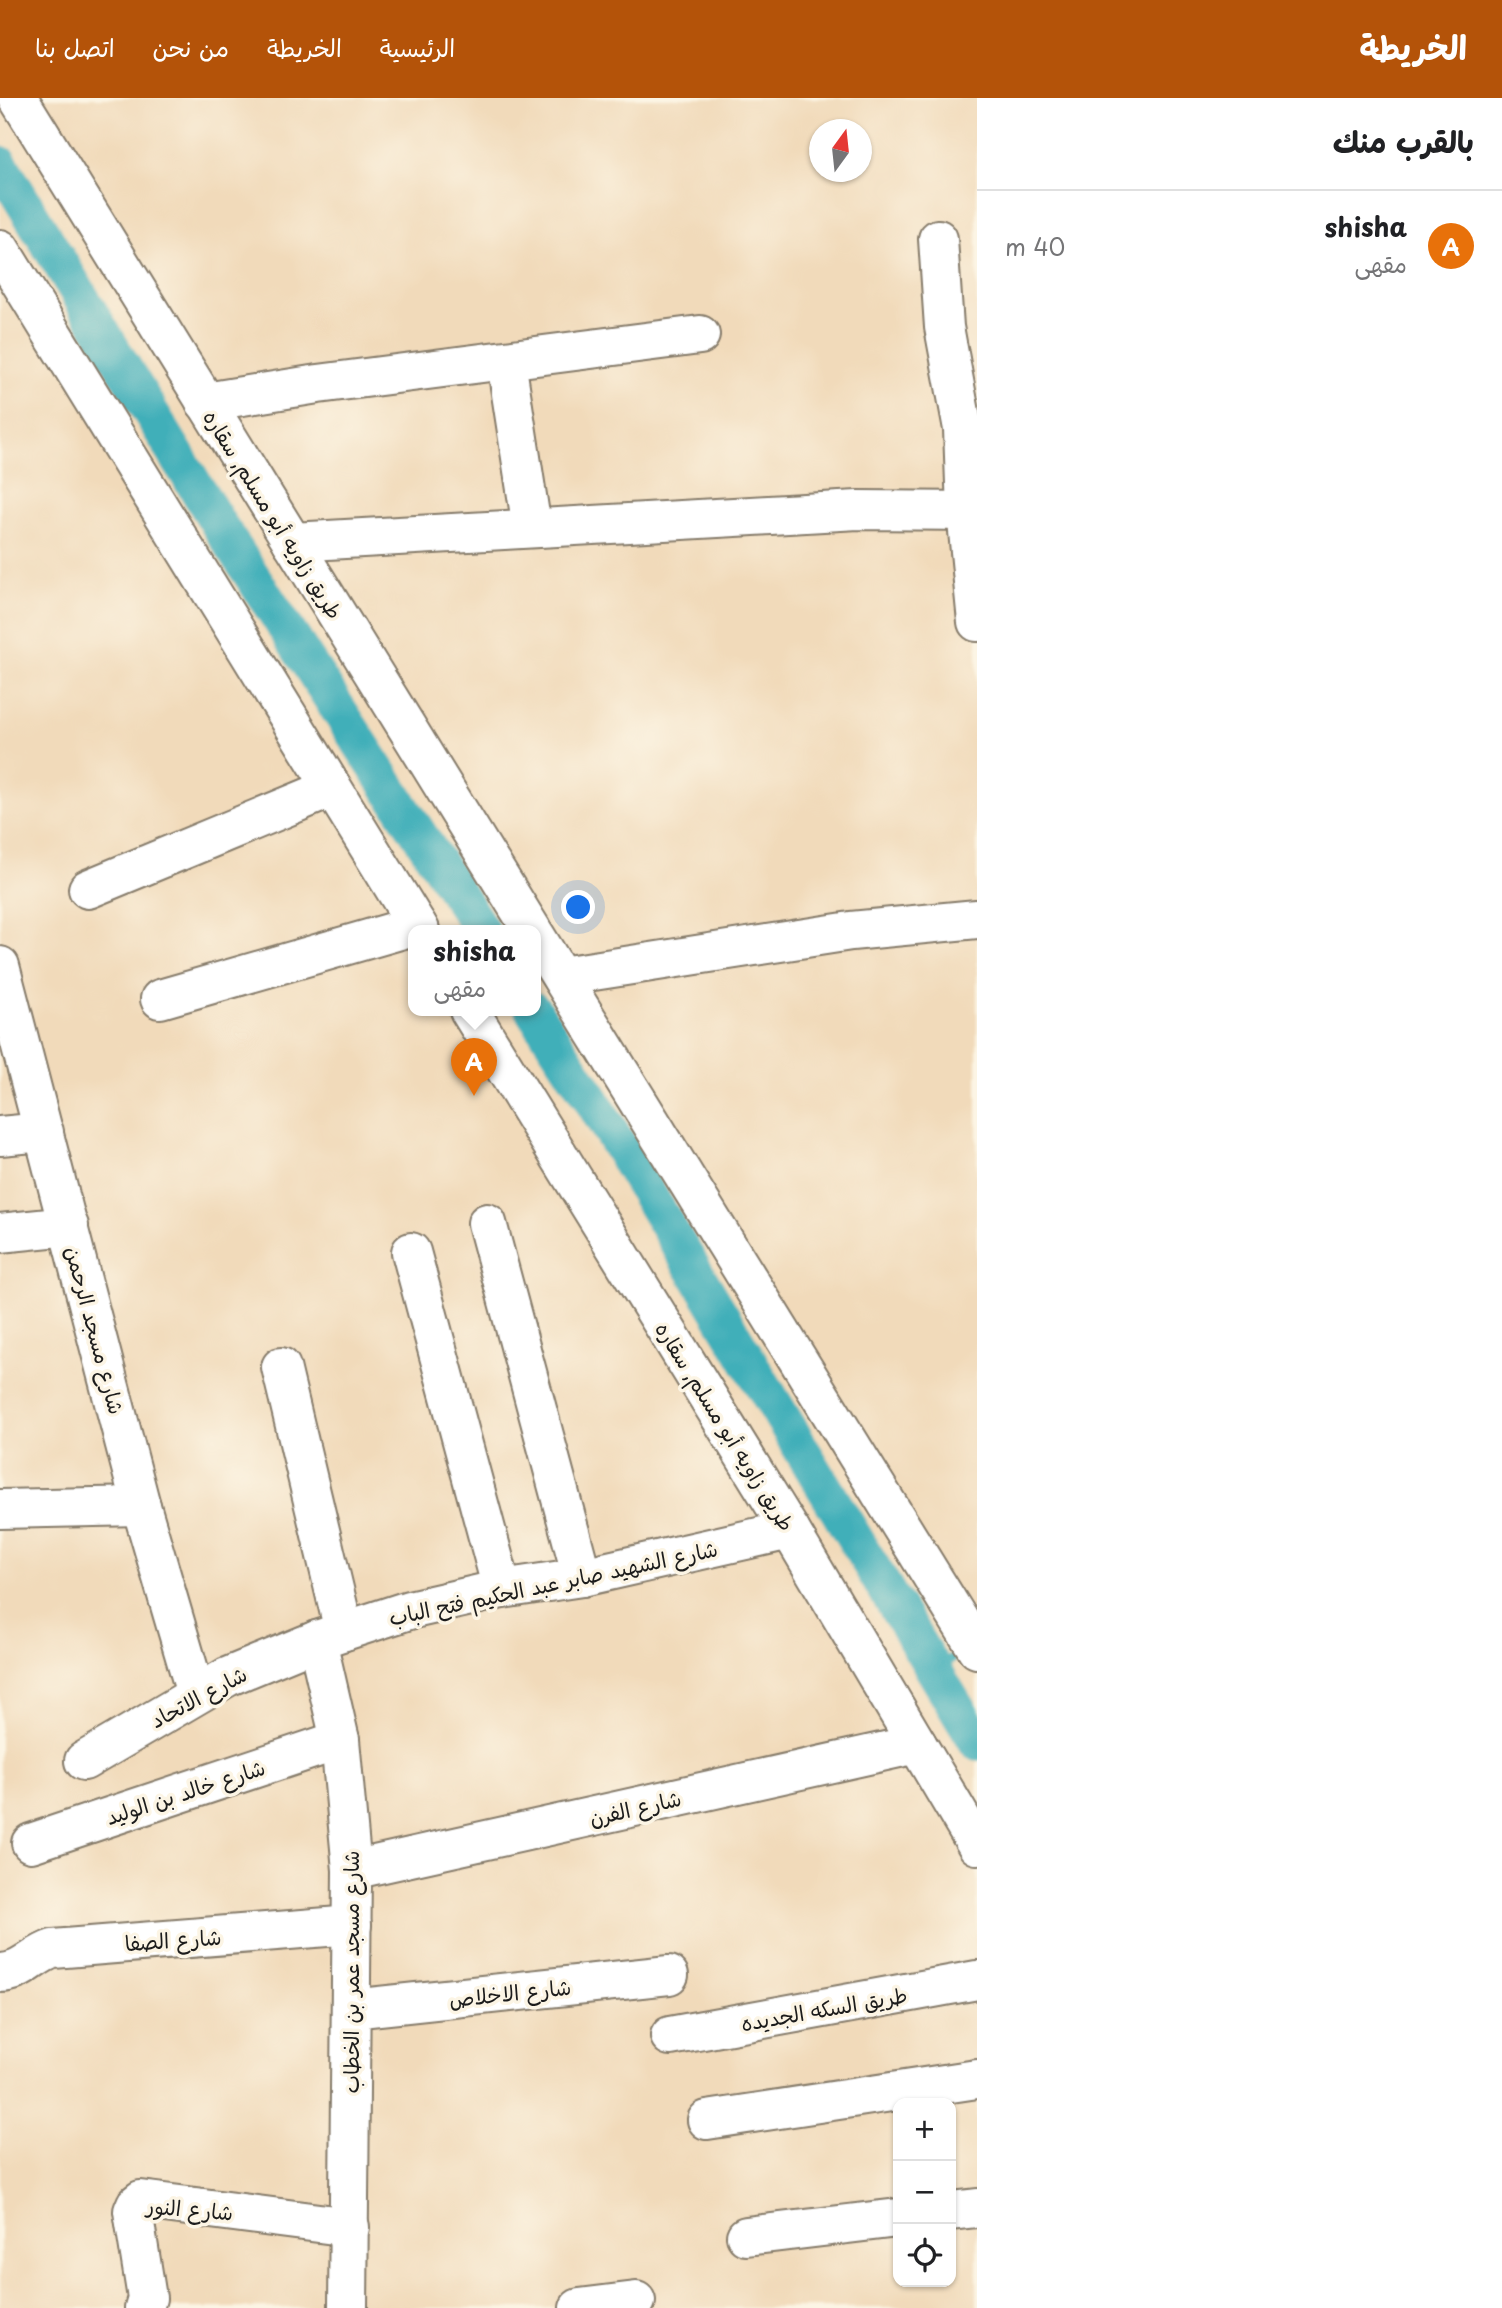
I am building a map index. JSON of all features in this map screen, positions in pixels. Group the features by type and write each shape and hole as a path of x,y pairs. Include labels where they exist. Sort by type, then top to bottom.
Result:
{"street":[{"name":"طريق زاويه أبو مسلم, سقاره","path":"18,98 529,925"},
{"path":"938,239 944,327 963,429 977,622"},
{"path":"0,249 417,925"},
{"path":"205,402 318,384 700,335"},
{"path":"506,361 533,528"},
{"path":"292,542 858,510 971,511"},
{"path":"88,889 332,788"},
{"path":"561,976 851,931 977,919"},
{"path":"160,999 408,930"},
{"path":"541,944 973,1633"},
{"name":"شارع مسجد الرحمن","path":"0,966 141,1506 196,1694"},
{"name":"طريق زاويه أبو مسلم, سقاره","path":"473,1016 790,1530 977,1845"},
{"path":"0,1136 44,1132"},
{"path":"487,1223 582,1577"},
{"path":"0,1233 69,1226"},
{"path":"411,1252 502,1589"},
{"name":"شارع مسجد عمر بن الخطاب","path":"281,1367 330,1635 352,1870 348,2308"},
{"path":"0,1509 141,1506"},
{"name":"شارع الشهيد صابر عبد الحكيم فتح الباب","path":"330,1635 409,1610 502,1589 582,1577 790,1530"},
{"name":"شارع الاتحاد","path":"84,1761 227,1677 330,1635"},
{"name":"شارع خالد بن الوليد","path":"31,1843 340,1740"},
{"name":"شارع الفرن","path":"352,1870 917,1744"},
{"name":"شارع الصفا","path":"0,1973 14,1972 37,1955 53,1948 352,1925"},
{"name":"شارع الاخلاص","path":"351,2009 669,1975"},
{"name":"طريق السكه الجديده","path":"670,2036 977,1980"},
{"path":"707,2119 977,2080"},
{"name":"شارع النور","path":"144,2308 147,2298 133,2211 141,2200 350,2227"},
{"path":"956,2210 977,2208"},
{"path":"746,2236 893,2219"},
{"path":"579,2308 636,2301"}],"waterway":[{"path":"0,164 219,525 478,925"},
{"path":"537,1016 590,1097 977,1742"},
{"path":"933,1669 956,1656"}],"place":[{"name":"shisha","path":"474,1096"}]}
